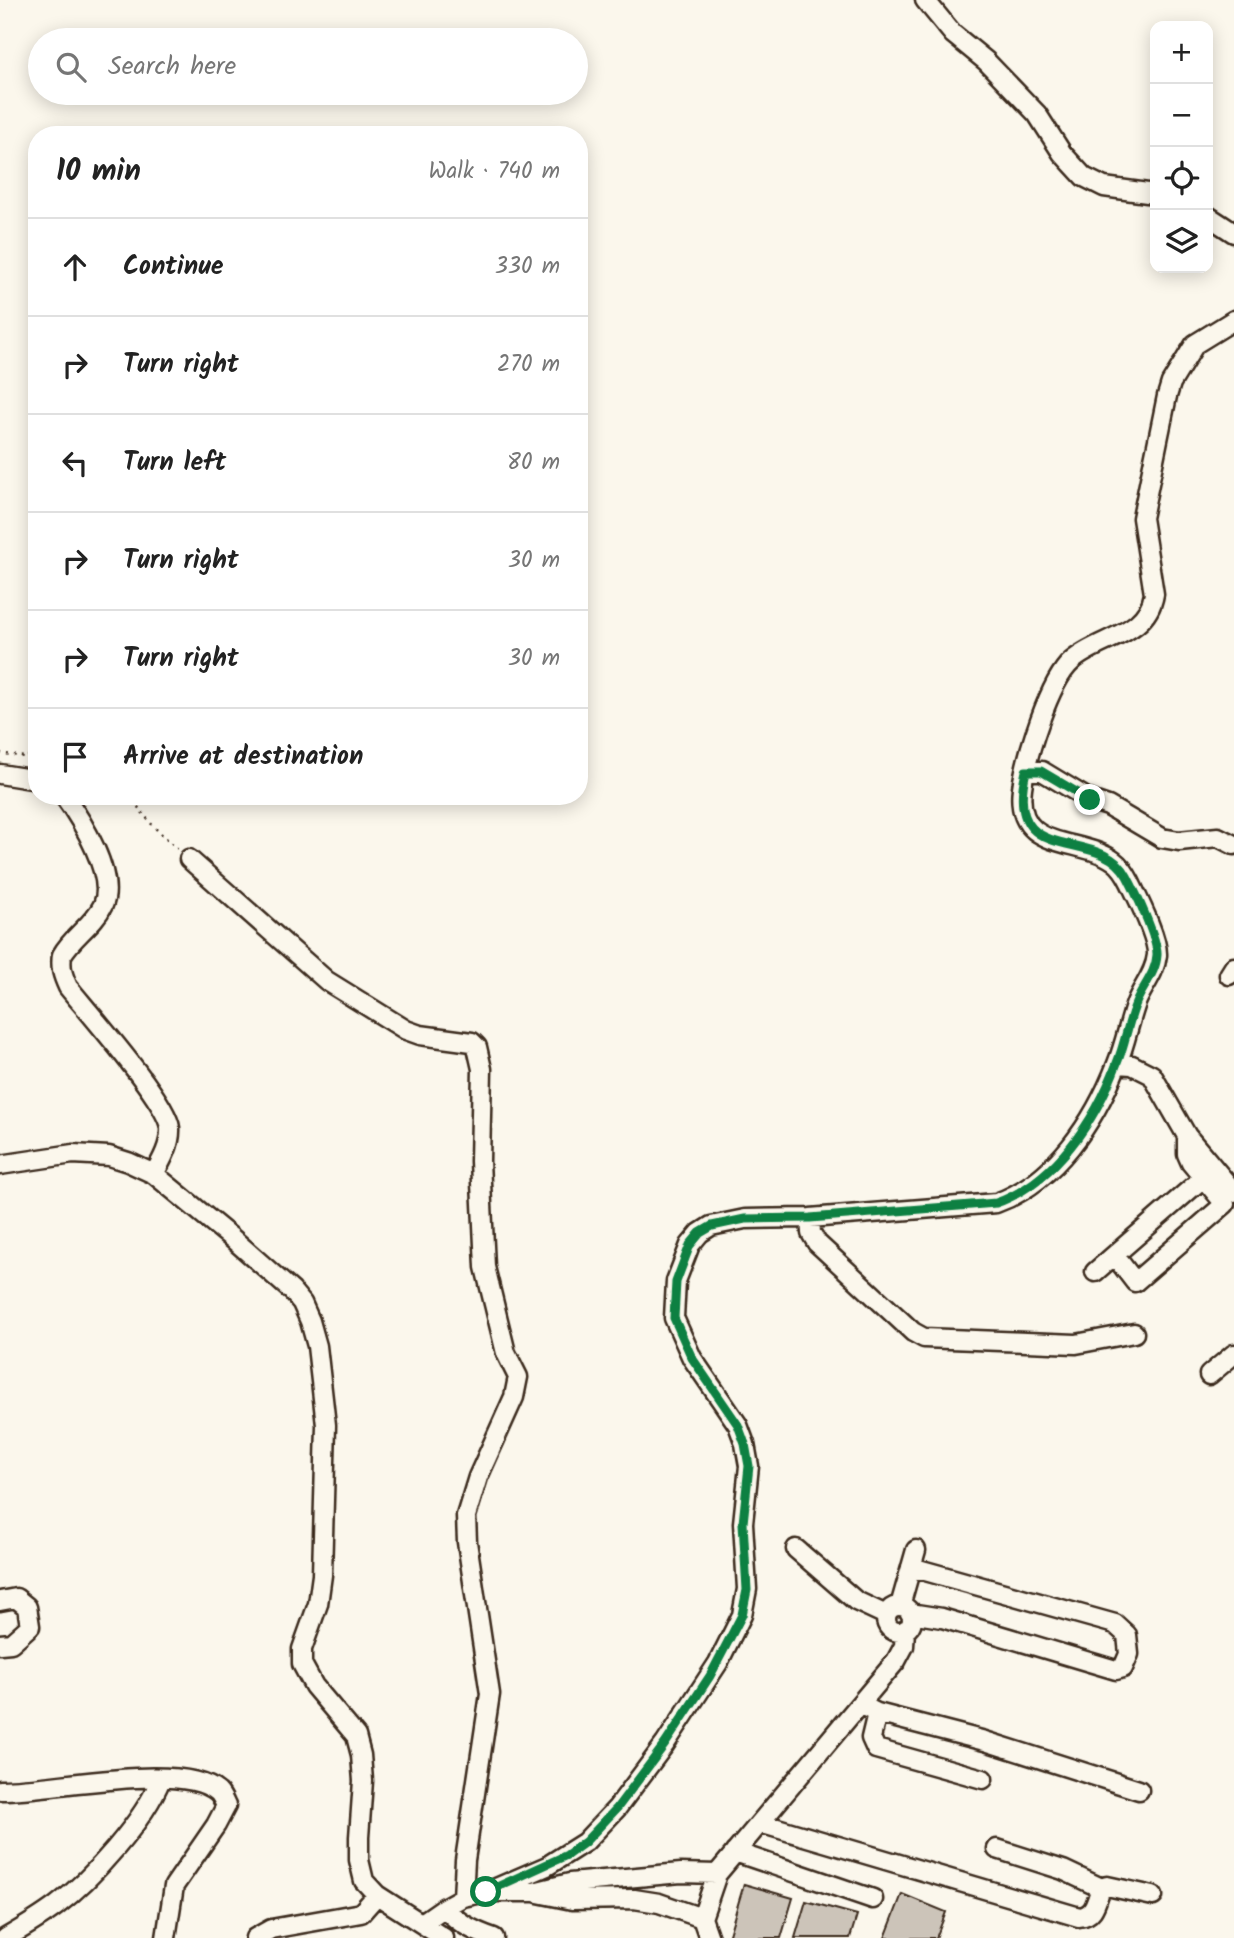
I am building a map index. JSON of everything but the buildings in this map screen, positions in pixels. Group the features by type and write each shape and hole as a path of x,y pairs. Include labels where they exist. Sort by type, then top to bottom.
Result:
{"street":[{"path":"925,0 953,34 986,61 1037,114 1062,153 1084,177 1104,187 1150,193"},
{"path":"1213,219 1234,233"},
{"path":"486,1892 567,1855 585,1842 617,1808 665,1744 718,1663 745,1604 747,1590 743,1537 748,1476 745,1444 738,1425 705,1379 674,1318 676,1282 690,1245 700,1233 712,1226 745,1219 810,1218 996,1203 1010,1199 1034,1183 1075,1143 1093,1114 1117,1064 1137,1001 1154,971 1157,945 1126,873 1115,861 1101,854 1044,838 1033,829 1021,802 1026,771 1043,710 1062,674 1071,662 1086,651 1138,624 1147,616 1152,606 1154,594 1142,518 1167,396 1171,383 1195,344 1234,320"},
{"path":"1026,771 1041,771 1163,838 1179,841 1218,836 1234,845"},
{"path":"0,774 28,779"},
{"path":"70,805 97,854 106,886 103,906 62,955 62,975 68,987 148,1087 168,1118 168,1144 155,1174"},
{"path":"188,859 327,981 406,1030 420,1035 472,1042 482,1062 480,1161 485,1267 506,1353 518,1377 514,1396 478,1477 466,1516 467,1542 490,1694 465,1860 463,1896"},
{"path":"1117,1064 1132,1065 1152,1074 1187,1136 1234,1192"},
{"path":"1115,1256 1135,1282 1225,1204 1187,1154 1187,1136"},
{"path":"0,1165 73,1154 109,1156 155,1174 292,1291 302,1303 317,1346 326,1425 322,1575 318,1604 301,1658 314,1686 356,1736 363,1781 359,1860 364,1881 377,1895 444,1938"},
{"path":"1095,1272 1203,1178"},
{"path":"810,1218 811,1233 817,1243 914,1332 924,1338 1076,1344 1134,1333"},
{"path":"1209,1375 1234,1354"},
{"path":"709,1938 702,1918 717,1874 760,1823 869,1709 896,1661 904,1646 900,1616 913,1559 1115,1624 1127,1635 1129,1654 1123,1668 1115,1670 942,1618 900,1616 856,1601 796,1549"},
{"path":"0,1601 16,1598 27,1608 30,1626 11,1643 0,1644"},
{"path":"869,1709 871,1738 876,1749 983,1779"},
{"path":"869,1709 985,1741 1139,1790"},
{"path":"6,1938 57,1905 88,1877 139,1817 161,1779"},
{"path":"0,1790 181,1779 205,1785 219,1793 226,1806 174,1886 166,1938"},
{"path":"760,1823 1079,1917 1092,1912 1101,1888"},
{"path":"997,1849 1063,1870 1101,1888 1112,1885 1153,1896"},
{"path":"735,1852 873,1899"},
{"path":"534,1892 570,1883 681,1873 717,1874"},
{"path":"422,1923 463,1896 486,1892 534,1892 572,1900 634,1899 659,1903 702,1918"},
{"path":"255,1938 271,1929 361,1913 377,1895"},
{"path":"444,1907 470,1927 494,1938"}],"path":[{"path":"0,752 28,756"},
{"path":"136,805 154,827 188,859"}],"route":[{"path":"486,1892 567,1855 585,1842 617,1808 643,1776 696,1698 718,1663 742,1615 747,1590 743,1523 749,1466 738,1425 692,1358 674,1318 676,1282 690,1245 700,1233 712,1226 745,1219 810,1218 996,1203 1010,1199 1054,1165 1075,1143 1093,1114 1117,1064 1137,1001 1154,971 1157,945 1126,873 1115,861 1101,854 1044,838 1033,829 1021,802 1026,771 1041,771 1090,800"}]}
